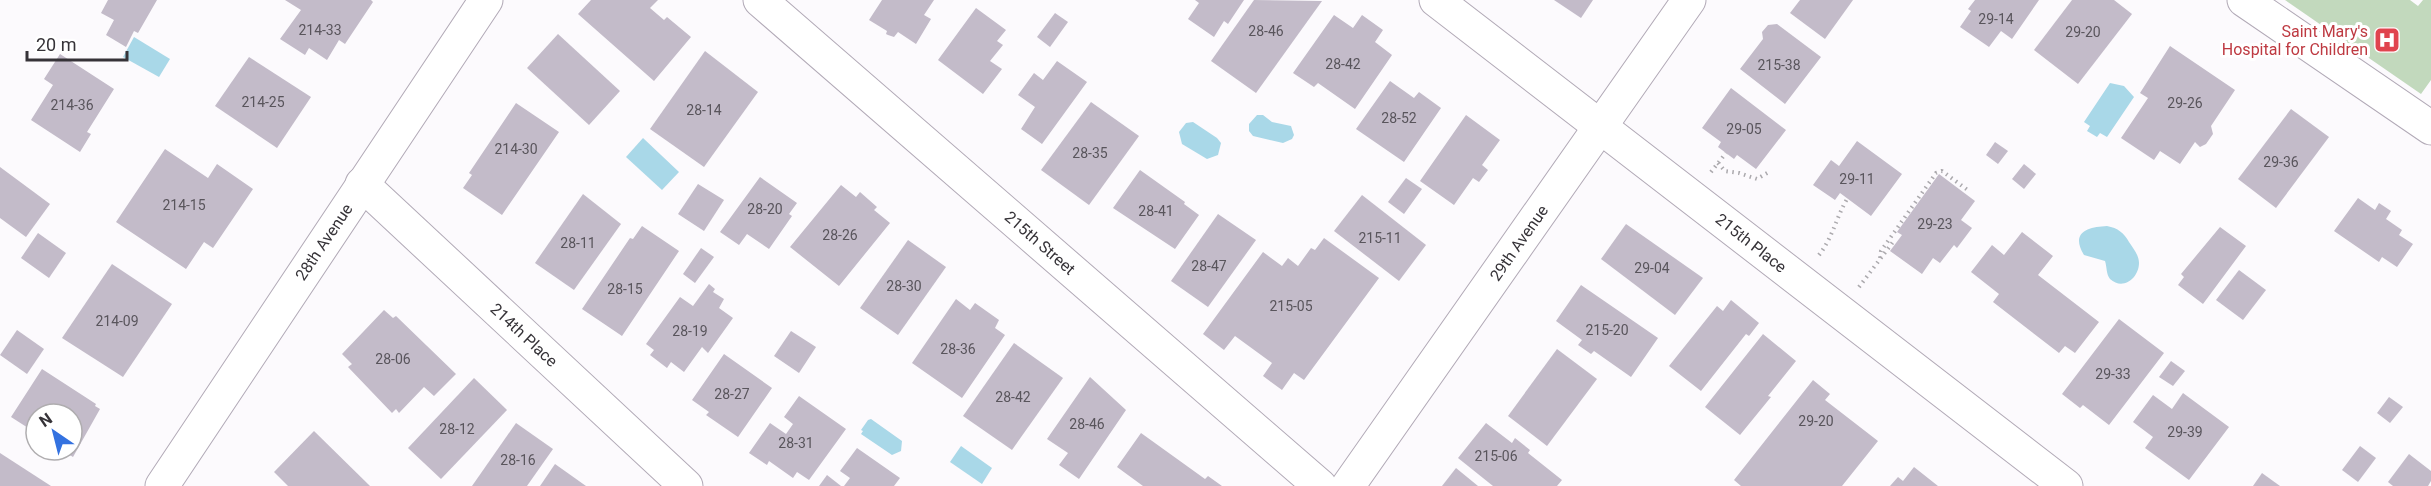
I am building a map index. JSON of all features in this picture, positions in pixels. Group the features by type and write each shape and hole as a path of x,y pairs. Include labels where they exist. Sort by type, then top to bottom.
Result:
{"street":[{"name":"28th Avenue","path":"162,486 486,0"},
{"name":"215th Street","path":"760,0 1320,486"},
{"name":"215th Place","path":"1436,0 2066,486"},
{"name":"29th Avenue","path":"1348,486 1689,0"},
{"path":"2244,0 2431,128"},
{"name":"214th Place","path":"362,184 686,486"}],"path":[{"path":"1710,172 1726,153"},
{"path":"1718,163 1725,171 1739,173 1757,180 1769,172"},
{"path":"1880,258 1881,250 1936,173 1942,171 1969,191"},
{"path":"1818,256 1834,231 1835,219 1847,199"},
{"path":"1859,287 1893,242 1896,244"}],"green space":[{"name":"Saint Mary's Hospital for Children","path":"2285,0 2410,0 2418,6 2423,0 2431,0 2431,80 2421,94"}],"water":[{"path":"134,37 170,59 159,77 123,57"},
{"path":"2110,83 2124,86 2134,97 2107,137 2100,133 2097,137 2087,131 2090,126 2084,122"},
{"path":"1257,115 1263,115 1272,122 1291,126 1294,135 1292,139 1283,143 1253,136 1249,131 1249,124"},
{"path":"1193,122 1221,143 1218,155 1207,159 1182,144 1179,132 1186,123"},
{"path":"643,138 679,172 662,190 626,157"},
{"path":"2107,226 2123,234 2138,257 2136,274 2125,283 2120,284 2110,279 2105,261 2084,255 2080,247 2080,236 2083,232"},
{"path":"871,419 902,441 901,451 892,455 861,434 863,431 861,430"},
{"path":"961,446 992,468 982,484 950,462"}],"building":[{"path":"108,0 157,0 138,33 134,31 126,47 106,35 114,20 101,13"},
{"path":"285,0 371,0 373,2 345,44 339,40 327,60 309,48 305,55 280,39 301,10"},
{"path":"591,0 658,0 650,8 664,20 667,17 691,37 654,81 578,14"},
{"path":"882,0 934,0 924,15 931,19 916,44 898,32 894,37 886,34 887,31 869,20"},
{"path":"1195,0 1244,0 1228,24 1224,21 1214,37 1188,19 1199,3"},
{"path":"1254,0 1322,1 1256,93 1211,61"},
{"path":"1554,0 1593,0 1581,18"},
{"path":"1800,0 1853,0 1825,39 1790,13"},
{"path":"1975,0 2039,0 2012,39 2001,31 1989,47 1960,27 1971,11 1968,9"},
{"path":"2072,0 2114,0 2132,14 2078,84 2034,50"},
{"path":"976,8 1006,30 997,41 1003,45 990,61 1002,69 983,94 938,60"},
{"path":"1055,13 1068,22 1050,47 1037,37"},
{"path":"1334,15 1353,28 1362,15 1383,30 1375,42 1392,55 1355,109 1318,83 1314,87 1293,73"},
{"path":"1777,24 1821,57 1785,104 1740,69 1763,39 1762,32 1768,25"},
{"path":"558,34 620,91 589,125 527,68"},
{"path":"2170,46 2235,90 2211,126 2213,134 2206,144 2200,147 2195,142 2180,164 2160,151 2154,160 2121,138 2148,98 2140,93"},
{"path":"705,51 758,92 704,167 650,129"},
{"path":"60,54 114,89 87,132 91,134 80,152 31,120 53,85 44,79"},
{"path":"249,57 311,97 277,148 215,106"},
{"path":"1057,61 1087,82 1042,144 1021,129 1035,107 1018,95 1034,73 1043,80"},
{"path":"1390,81 1414,98 1419,92 1441,108 1404,162 1356,129"},
{"path":"1731,88 1786,130 1756,169 1737,155 1734,159 1718,147 1721,142 1702,128"},
{"path":"1091,102 1139,136 1089,205 1041,170"},
{"path":"516,103 559,132 502,215 463,188 472,175 469,173"},
{"path":"2291,109 2329,137 2276,208 2238,179"},
{"path":"1466,115 1500,140 1482,165 1488,170 1479,182 1473,178 1454,205 1420,181"},
{"path":"1857,141 1902,174 1871,216 1840,193 1835,200 1813,185 1831,160 1839,166"},
{"path":"1995,142 2008,151 1998,164 1986,155"},
{"path":"165,149 208,178 217,164 253,189 213,248 204,242 186,269 116,222"},
{"path":"2024,164 2036,174 2024,189 2012,179"},
{"path":"0,167 50,204 26,237 0,218"},
{"path":"1140,170 1185,202 1184,204 1199,215 1175,249 1113,208"},
{"path":"1939,174 1975,201 1961,220 1972,228 1957,248 1954,245 1940,263 1933,258 1922,274 1890,251 1902,235 1897,232"},
{"path":"760,177 797,203 789,214 792,216 769,249 747,234 739,245 720,232"},
{"path":"1406,178 1422,189 1404,214 1388,202"},
{"path":"698,184 724,200 704,231 678,214"},
{"path":"841,185 856,197 860,192 877,207 874,210 890,223 839,286 790,247"},
{"path":"583,194 621,224 574,290 535,263"},
{"path":"1362,195 1426,245 1399,281 1334,231"},
{"path":"2358,198 2375,210 2379,203 2391,211 2386,219 2402,230 2399,235 2413,244 2397,267 2382,257 2379,262 2334,231"},
{"path":"1218,214 1256,240 1208,307 1171,281"},
{"path":"1626,224 1703,278 1675,315 1601,259"},
{"path":"642,226 679,251 622,336 582,309 630,238 633,239"},
{"path":"2220,227 2246,246 2203,304 2178,285 2184,277 2181,274"},
{"path":"2022,232 2053,256 2038,275 2099,322 2075,353 2065,346 2059,353 1993,302 1999,294 1971,272 1992,245 2004,255"},
{"path":"38,233 66,253 49,278 21,258"},
{"path":"1324,238 1379,278 1304,380 1294,373 1282,390 1263,376 1272,363 1235,336 1224,350 1203,334 1263,252 1282,266 1288,258 1298,266 1311,248 1315,250"},
{"path":"908,240 946,267 898,335 860,308"},
{"path":"701,248 714,257 695,283 683,274"},
{"path":"112,264 172,304 123,377 62,338"},
{"path":"2239,270 2266,290 2243,320 2216,300"},
{"path":"709,284 715,289 713,292 724,299 719,308 733,318 708,353 702,347 684,372 671,362 667,368 650,355 654,350 646,344 680,297 693,306"},
{"path":"1581,285 1658,338 1631,377 1594,351 1591,354 1578,345 1582,340 1556,321"},
{"path":"956,299 970,310 975,303 999,320 995,328 1005,335 962,398 912,363"},
{"path":"1731,300 1759,323 1749,336 1746,334 1701,391 1669,366 1717,306 1723,311"},
{"path":"384,310 393,318 396,316 456,374 434,396 424,387 399,413 396,409 392,413 348,367 352,364 342,354"},
{"path":"2119,319 2164,353 2109,425 2083,405 2080,408 2062,394"},
{"path":"17,330 44,349 27,374 0,355"},
{"path":"791,331 816,347 799,373 774,356"},
{"path":"1763,334 1796,361 1740,435 1705,407"},
{"path":"1014,343 1063,378 1012,450 963,416"},
{"path":"1557,349 1597,379 1547,446 1508,416"},
{"path":"724,354 772,388 738,437 706,415 709,412 692,400"},
{"path":"2171,361 2185,371 2173,386 2159,377"},
{"path":"42,369 96,404 95,406 100,409 84,437 84,402 24,402 24,425 11,417"},
{"path":"1090,377 1126,410 1079,479 1059,465 1068,453 1047,439"},
{"path":"474,378 507,410 441,479 408,448"},
{"path":"1813,380 1830,394 1825,400 1878,441 1842,486 1741,486 1734,480"},
{"path":"2183,393 2229,427 2189,480 2145,448 2153,437 2133,422 2153,395 2172,409"},
{"path":"799,396 846,429 809,480 797,472 793,478 769,461 767,465 749,453 770,423 786,434 793,424 784,417"},
{"path":"2389,397 2403,407 2390,423 2377,413"},
{"path":"516,423 553,449 527,486 472,486"},
{"path":"1486,423 1512,443 1515,438 1530,450 1528,453 1562,480 1557,486 1493,486 1458,458"},
{"path":"314,431 370,486 288,486 274,472"},
{"path":"1141,433 1205,479 1208,476 1222,486 1143,486 1117,467"},
{"path":"2360,446 2376,458 2358,482 2342,470"},
{"path":"857,448 900,478 894,486 844,486 850,478 840,471"},
{"path":"0,453 51,486 0,486"},
{"path":"2409,454 2431,471 2431,481 2428,486 2393,486 2388,482"},
{"path":"555,464 586,486 540,486"},
{"path":"1914,467 1938,486 1890,486 1898,477 1903,481"},
{"path":"1456,468 1478,486 1442,486"},
{"path":"2262,473 2280,486 2253,486"},
{"path":"827,475 841,486 819,486"}],"place":[{"name":"Saint Mary's Hospital for Children","path":"2387,40"}]}
